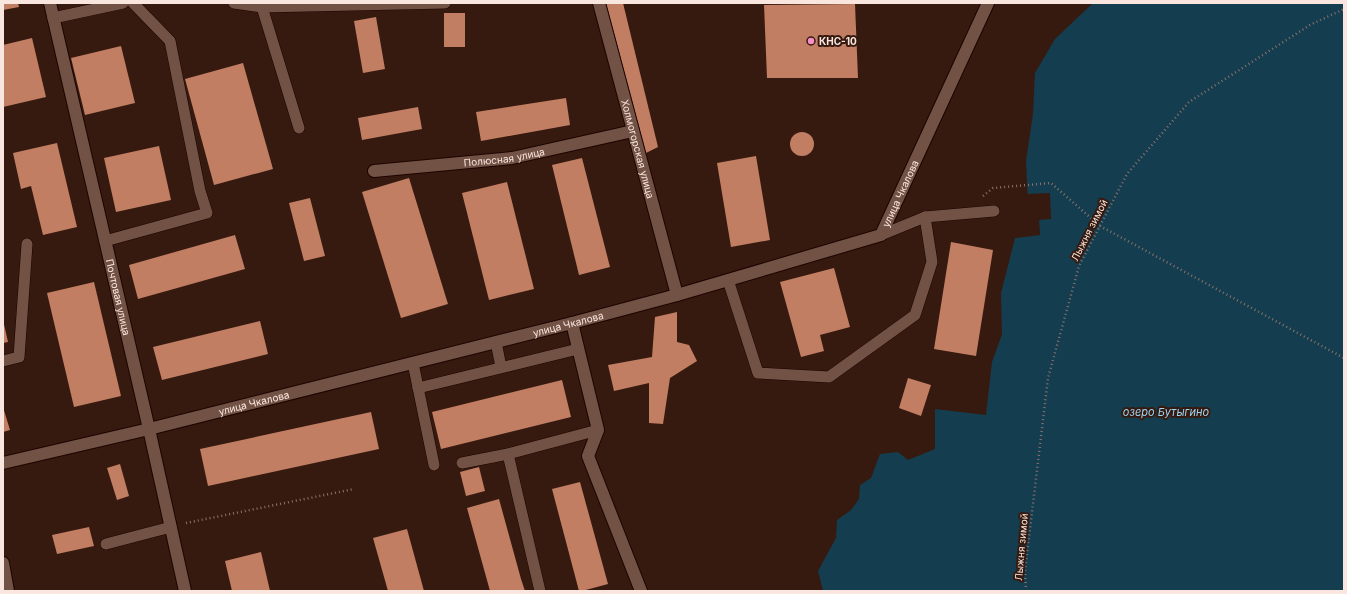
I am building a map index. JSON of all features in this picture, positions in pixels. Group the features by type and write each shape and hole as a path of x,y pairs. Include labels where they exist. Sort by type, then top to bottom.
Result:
{"street":[{"name":"Почтовая улица","path":"50,3 185,591"},
{"name":"Холмогорская улица","path":"598,3 677,295"},
{"name":"улица Чкалова","path":"3,463 149,429 572,323 677,295 881,236 988,3"},
{"name":"Полюсная улица","path":"374,171 512,158 633,131"},
{"path":"572,323 598,430 588,456 641,591"},
{"path":"3,566 8,591"}],"lane":[{"path":"53,18 123,3"},
{"path":"105,241 207,213 200,191 170,41 133,3"},
{"path":"234,3 263,5 445,3"},
{"path":"263,5 299,128"},
{"path":"881,236 925,217 994,210"},
{"path":"728,280 758,373 829,377 915,315 932,262 925,217"},
{"path":"3,361 19,357 27,244"},
{"path":"496,342 501,368"},
{"path":"418,388 578,349"},
{"path":"413,363 434,465"},
{"path":"462,463 508,454 598,430"},
{"path":"508,454 540,591"},
{"path":"106,544 171,527"}],"path":[{"name":"Лыжня зимой","path":"1026,591 1025,571 1048,378 1079,266 1127,174 1189,102 1310,25 1344,9"},
{"path":"982,197 993,188 1051,183 1100,226 1344,358"},
{"path":"171,527 354,489"}],"water":[{"name":"озеро Бутыгино","path":"1093,3 1344,3 1344,591 823,591 818,571 836,538 837,520 851,510 859,499 860,485 871,478 880,454 898,452 908,460 935,449 935,409 986,415 992,362 1002,334 1001,293 1015,238 1040,235 1038,203 1028,203 1026,161 1033,114 1035,73 1055,39"}],"pier":[{"path":"1050,193 1051,219 1037,220 1036,205 1027,205 1026,194"}],"building":[{"path":"3,3 18,3 19,7 3,10"},
{"path":"606,3 623,3 658,147 646,153"},
{"name":"КНС-10","path":"855,4 858,78 767,78 764,5"},
{"path":"444,13 465,13 465,47 444,47"},
{"path":"376,17 385,69 363,73 354,21"},
{"path":"32,38 46,97 3,107 3,45"},
{"path":"121,46 135,103 85,115 71,58"},
{"path":"243,63 273,169 214,185 185,79"},
{"path":"566,98 570,125 481,141 476,112"},
{"path":"418,107 422,129 362,140 358,118"},
{"path":"797,132 807,132 814,139 814,149 807,156 797,156 790,149 790,139"},
{"path":"57,143 77,227 43,235 31,186 21,189 13,153"},
{"path":"159,146 171,200 116,212 104,158"},
{"path":"756,156 770,240 731,247 717,163"},
{"path":"582,158 610,267 579,275 552,165"},
{"path":"409,178 448,304 401,318 362,192"},
{"path":"507,182 534,289 489,300 462,193"},
{"path":"310,198 325,256 304,261 289,203"},
{"path":"235,235 245,269 138,299 129,265"},
{"path":"951,242 993,250 976,356 934,349"},
{"path":"834,268 850,327 820,335 824,351 801,357 780,282"},
{"path":"94,282 121,396 74,407 47,293"},
{"path":"677,312 677,342 689,345 697,361 670,378 663,424 649,423 649,383 614,391 608,365 652,357 655,317"},
{"path":"3,320 8,342 3,343"},
{"path":"260,321 268,354 162,380 153,347"},
{"path":"908,378 931,385 921,416 899,408"},
{"path":"562,380 571,417 441,449 432,412"},
{"path":"3,407 10,430 3,432"},
{"path":"371,412 379,449 208,486 200,449"},
{"path":"120,464 129,496 117,500 107,468"},
{"path":"479,467 485,491 466,496 460,472"},
{"path":"580,482 608,584 582,591 579,591 552,489"},
{"path":"499,499 525,591 490,591 467,508"},
{"path":"89,527 94,546 57,554 52,535"},
{"path":"407,529 424,591 388,591 373,538"},
{"path":"261,552 270,591 232,591 225,561"}],"place":[{"name":"КНС-10","path":"811,41"}]}
